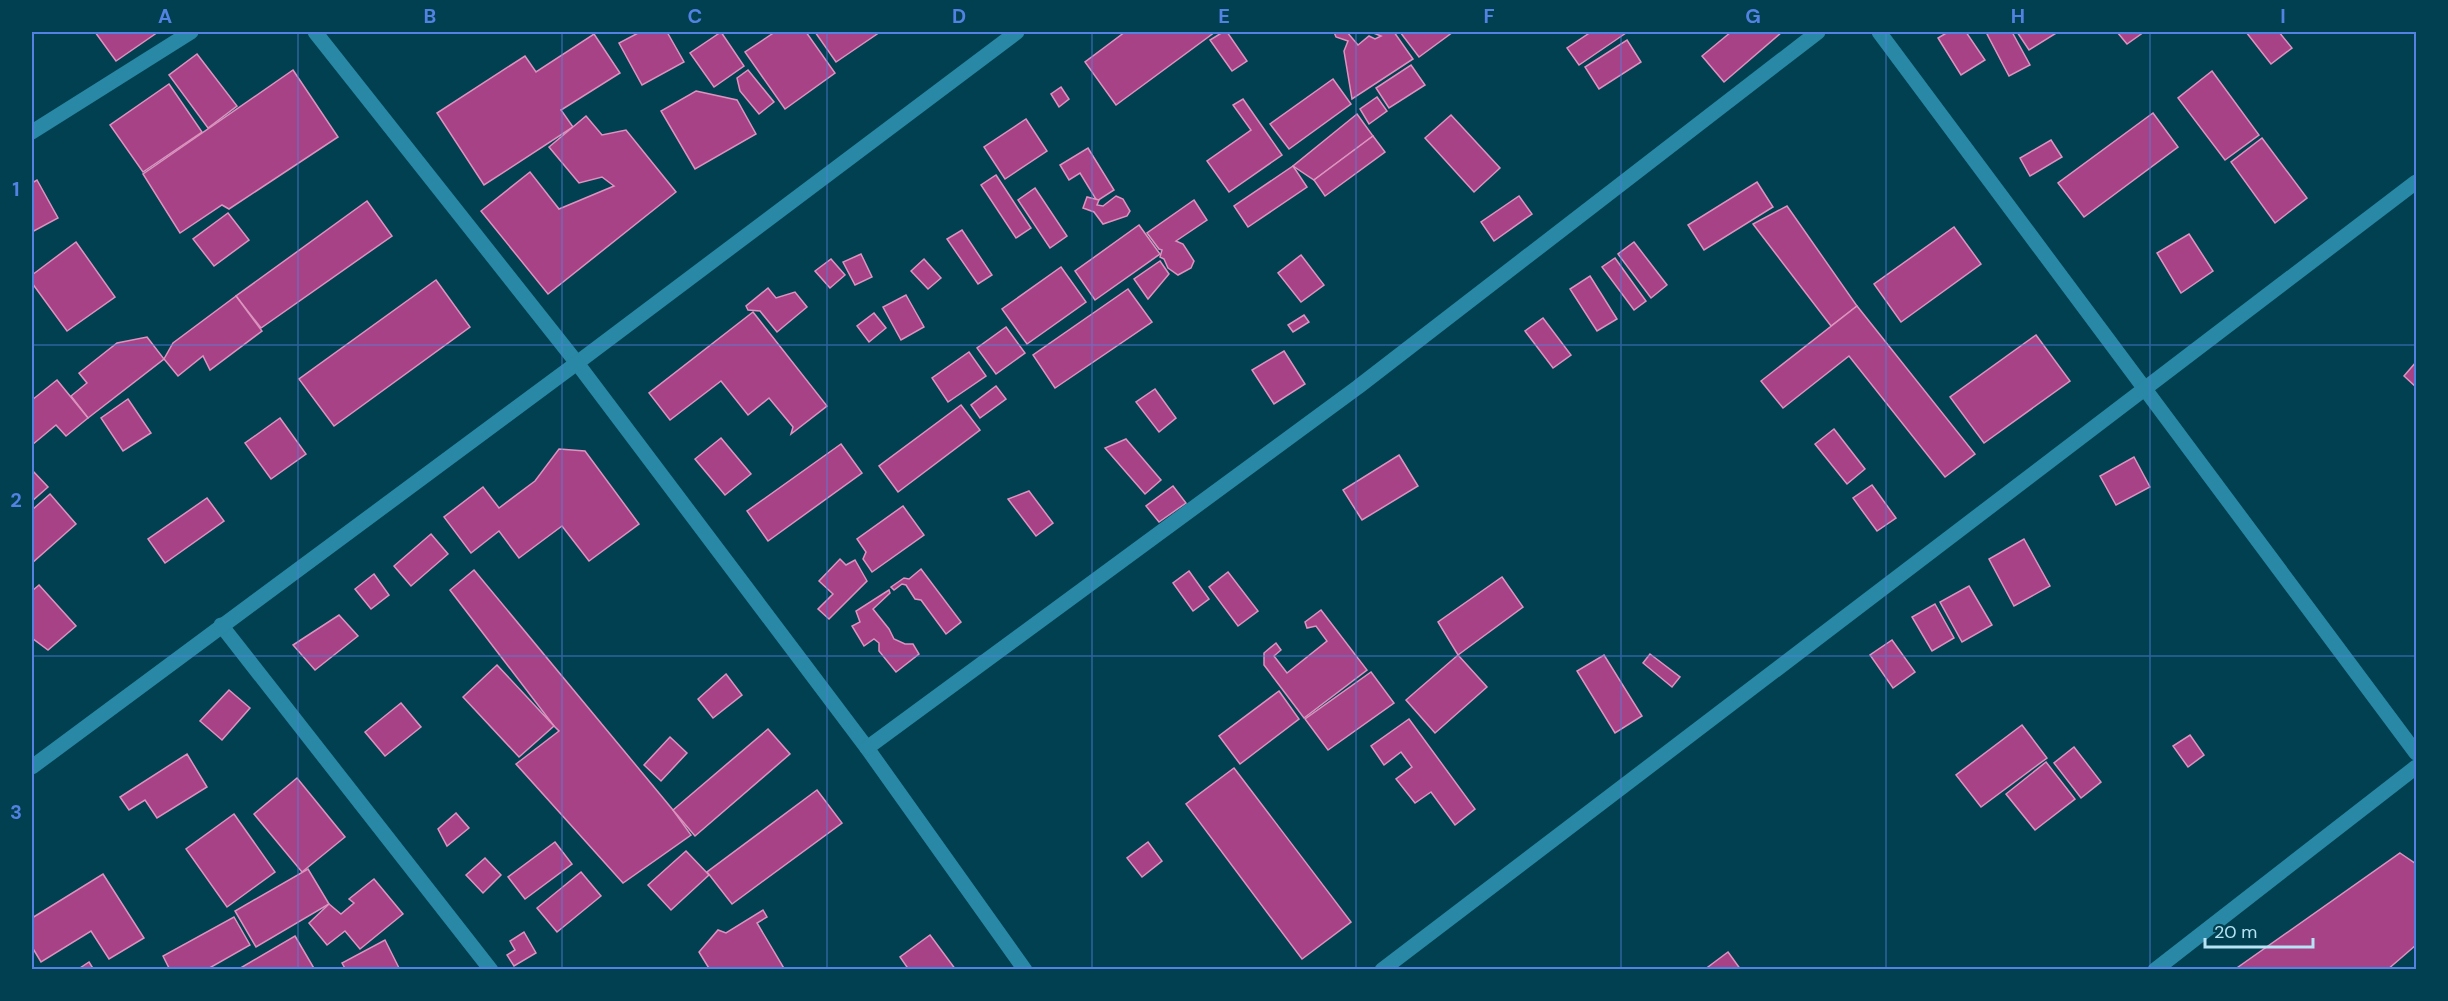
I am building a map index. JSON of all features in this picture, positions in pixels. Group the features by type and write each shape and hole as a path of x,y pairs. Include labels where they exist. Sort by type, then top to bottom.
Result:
{"street":[{"path":"32,132 191,32"},
{"path":"315,32 577,363 867,748 1025,969"},
{"path":"32,767 577,363 1017,32"},
{"path":"867,748 1358,387 1818,32"},
{"path":"1879,32 2416,753"},
{"path":"1382,969 2416,182"},
{"path":"221,625 491,969"},
{"path":"2155,969 2416,767"}],"building":[{"path":"95,32 158,32 116,61"},
{"path":"640,32 667,32 684,62 642,85 619,43"},
{"path":"721,32 744,66 714,87 690,53"},
{"path":"775,32 806,32 835,73 785,109 745,52"},
{"path":"815,32 880,32 836,62"},
{"path":"1125,32 1215,32 1116,105 1085,62"},
{"path":"1227,32 1247,61 1232,71 1210,40"},
{"path":"1334,32 1347,32 1358,45 1369,36 1375,39 1381,36 1371,32 1394,32 1413,59 1352,99 1344,51 1348,41 1336,37"},
{"path":"1400,32 1453,32 1419,57"},
{"path":"1591,32 1626,33 1579,65 1567,48"},
{"path":"1731,32 1782,32 1724,82 1702,56"},
{"path":"1948,32 1966,32 1985,60 1961,75 1938,38"},
{"path":"2012,32 2030,65 2009,76 1987,34"},
{"path":"2017,32 2058,32 2029,50"},
{"path":"2117,32 2144,32 2127,44"},
{"path":"2246,32 2279,32 2292,48 2271,64"},
{"path":"594,34 620,73 561,110 573,127 484,185 437,113 525,56 536,72"},
{"path":"1627,40 1641,62 1599,89 1585,67"},
{"path":"197,54 237,106 208,128 169,75"},
{"path":"1411,65 1425,85 1389,108 1376,88"},
{"path":"293,70 338,137 229,209 222,205 180,233 143,174"},
{"path":"748,70 774,102 759,114 740,91 737,78"},
{"path":"2212,71 2259,135 2225,160 2178,98"},
{"path":"1333,79 1351,104 1289,149 1270,124"},
{"path":"169,84 202,132 143,172 110,125"},
{"path":"1061,87 1069,99 1059,107 1051,94"},
{"path":"696,91 737,100 756,134 695,169 661,111"},
{"path":"1377,97 1387,111 1369,124 1360,109"},
{"path":"1243,99 1282,155 1229,192 1207,161 1251,130 1233,105"},
{"path":"2153,113 2178,147 2084,217 2058,183"},
{"path":"1357,114 1373,136 1314,180 1293,166"},
{"path":"1451,115 1500,168 1474,192 1425,138"},
{"path":"586,116 602,135 626,130 676,192 548,294 481,211 530,172 559,209 614,186 602,177 579,183 549,147"},
{"path":"1026,119 1047,151 1005,179 984,147"},
{"path":"1373,136 1385,152 1325,196 1314,180"},
{"path":"2262,138 2307,198 2275,223 2231,162"},
{"path":"2051,140 2062,157 2030,176 2020,158"},
{"path":"1088,148 1114,190 1097,201 1080,173 1069,180 1060,165"},
{"path":"1293,166 1307,187 1248,227 1234,206"},
{"path":"996,175 1031,228 1016,238 981,185"},
{"path":"37,180 58,218 32,232 32,183"},
{"path":"1757,182 1773,207 1704,250 1688,225"},
{"path":"1035,188 1067,236 1050,248 1018,200"},
{"path":"1116,196 1123,199 1130,211 1127,216 1103,224 1094,212 1083,208 1087,197 1099,200 1097,205 1103,206"},
{"path":"1519,196 1532,214 1494,241 1481,222"},
{"path":"1194,200 1207,220 1176,241 1183,244 1194,261 1191,268 1178,275 1168,268 1164,259 1160,257 1162,250 1147,233"},
{"path":"367,201 392,236 261,328 236,296"},
{"path":"1787,206 1857,306 1831,326 1753,224"},
{"path":"228,213 249,240 214,266 193,239"},
{"path":"1139,225 1160,254 1095,300 1075,271"},
{"path":"1954,227 1981,264 1901,322 1874,284"},
{"path":"962,230 992,275 978,284 947,239"},
{"path":"2189,234 2213,271 2181,293 2157,253"},
{"path":"76,242 115,297 67,331 32,283 32,275"},
{"path":"1634,242 1667,285 1651,298 1618,254"},
{"path":"861,254 872,277 855,285 843,262"},
{"path":"1301,255 1324,285 1301,302 1278,273"},
{"path":"1615,258 1646,301 1634,310 1602,267"},
{"path":"831,259 845,275 830,288 815,271"},
{"path":"924,259 941,278 928,289 911,271"},
{"path":"1160,261 1169,274 1148,299 1134,279"},
{"path":"1061,267 1086,302 1027,344 1002,309"},
{"path":"1590,276 1617,319 1597,331 1570,289"},
{"path":"436,280 470,327 334,426 299,379"},
{"path":"768,288 776,298 795,292 807,307 777,332 760,311 748,310 746,306"},
{"path":"1128,289 1152,322 1055,388 1033,355"},
{"path":"906,295 924,327 901,340 883,307"},
{"path":"236,296 262,331 210,370 203,356 178,376 164,359 173,343"},
{"path":"1857,306 1975,454 1945,477 1849,356 1783,408 1761,381"},
{"path":"753,312 827,406 791,434 793,427 769,398 748,415 721,381 670,420 649,393"},
{"path":"874,313 886,328 869,342 857,326"},
{"path":"1304,315 1309,322 1293,332 1288,325"},
{"path":"1543,318 1571,355 1553,368 1525,331"},
{"path":"1006,327 1025,353 996,374 977,348"},
{"path":"2036,335 2070,381 1984,443 1950,397"},
{"path":"147,337 164,359 88,418 71,396 87,383 79,373 117,343"},
{"path":"1284,351 1305,384 1274,404 1252,370"},
{"path":"969,352 986,376 948,402 932,378"},
{"path":"2416,362 2416,387 2404,376"},
{"path":"57,380 88,418 66,436 56,425 32,445 32,400"},
{"path":"996,386 1006,399 980,418 971,405"},
{"path":"1155,389 1176,418 1159,432 1136,402"},
{"path":"128,399 151,433 123,451 101,418"},
{"path":"961,405 980,430 898,492 879,466"},
{"path":"280,418 306,454 271,479 245,443"},
{"path":"1834,429 1865,469 1847,484 1815,444"},
{"path":"721,438 751,474 725,495 695,459"},
{"path":"1126,439 1161,480 1145,494 1105,448"},
{"path":"841,444 862,473 768,541 747,511"},
{"path":"559,449 585,451 639,524 589,561 562,526 519,558 499,531 471,553 444,517 483,487 499,508 535,481"},
{"path":"1399,455 1418,486 1362,520 1343,490"},
{"path":"2134,457 2150,487 2116,505 2100,476"},
{"path":"32,470 48,487 32,501"},
{"path":"1872,485 1896,518 1877,531 1853,498"},
{"path":"1173,486 1186,503 1159,522 1146,506"},
{"path":"1029,491 1053,523 1036,536 1008,499"},
{"path":"50,494 76,524 32,563 32,510"},
{"path":"207,498 224,521 165,563 148,539"},
{"path":"903,506 924,535 872,572 863,559 866,552 857,539"},
{"path":"431,534 448,554 411,586 394,566"},
{"path":"2024,539 2050,586 2014,606 1989,559"},
{"path":"840,559 846,565 855,560 867,581 829,619 818,609 833,594 819,581"},
{"path":"921,569 961,622 946,634 921,600 915,599 906,585 902,584 894,590 891,587 904,578 909,579"},
{"path":"474,570 673,810 691,835 623,883 516,764 559,731 450,590"},
{"path":"1189,571 1209,599 1193,611 1173,583"},
{"path":"1228,572 1258,611 1238,626 1209,587"},
{"path":"374,574 389,595 371,609 355,589"},
{"path":"1502,577 1523,607 1458,655 1438,622"},
{"path":"39,585 76,626 48,650 32,638 32,591"},
{"path":"1969,586 1992,625 1962,642 1940,602"},
{"path":"889,590 890,593 873,609 894,639 905,644 913,644 919,654 896,672 879,651 879,643 874,639 864,646 852,626 860,622 856,611"},
{"path":"1935,604 1954,638 1932,651 1912,617"},
{"path":"1321,610 1367,670 1304,718 1264,665 1264,653 1276,643 1281,650 1274,656 1287,673 1327,641 1316,626 1307,628 1305,622"},
{"path":"339,615 358,636 315,670 293,645"},
{"path":"1892,640 1915,672 1893,688 1870,655"},
{"path":"1650,654 1680,677 1672,687 1643,663"},
{"path":"1458,655 1487,687 1435,733 1406,700"},
{"path":"1604,655 1642,716 1615,733 1577,671"},
{"path":"497,665 554,726 519,757 463,697"},
{"path":"1371,672 1394,703 1328,750 1305,719"},
{"path":"726,674 742,695 713,718 698,699"},
{"path":"229,690 250,708 222,740 200,721"},
{"path":"1279,691 1299,719 1240,764 1219,736"},
{"path":"401,703 421,727 385,756 365,732"},
{"path":"1409,719 1475,809 1455,825 1431,792 1415,803 1396,779 1412,767 1401,752 1384,765 1371,746"},
{"path":"2022,725 2047,758 1981,807 1956,775"},
{"path":"768,729 790,754 695,836 673,810"},
{"path":"2190,735 2204,755 2188,767 2173,746"},
{"path":"670,737 687,753 661,781 644,765"},
{"path":"2074,747 2101,782 2081,798 2054,763"},
{"path":"187,754 207,787 157,818 145,800 129,810 120,797"},
{"path":"2046,762 2075,799 2035,830 2006,794"},
{"path":"1234,768 1351,922 1302,959 1186,804"},
{"path":"297,778 345,837 302,872 254,814"},
{"path":"817,790 842,823 732,904 707,872"},
{"path":"456,813 469,828 447,846 438,829"},
{"path":"234,814 275,872 227,907 186,849"},
{"path":"555,842 572,864 525,899 508,877"},
{"path":"1148,842 1162,861 1142,877 1127,858"},
{"path":"686,851 709,875 671,910 648,885"},
{"path":"2400,853 2416,864 2416,945 2387,970 2234,970"},
{"path":"485,858 501,875 483,893 466,875"},
{"path":"308,869 329,904 256,947 235,911"},
{"path":"581,872 601,896 557,932 537,908"},
{"path":"103,874 144,938 109,959 91,931 41,962 32,947 32,918"},
{"path":"374,879 403,914 360,949 345,931 327,945 309,923 329,904 341,914 354,903 349,899"},
{"path":"763,910 767,917 757,923 785,970 710,970 699,952 718,930 726,933"},
{"path":"234,917 250,945 206,970 170,970 163,956"},
{"path":"524,932 536,953 514,966 507,955 515,950 510,941"},
{"path":"930,935 956,970 909,970 900,957"},
{"path":"295,936 315,970 237,970"},
{"path":"385,940 400,970 346,970 342,963"},
{"path":"1728,952 1741,970 1704,970"},
{"path":"89,962 94,970 77,970"}]}
